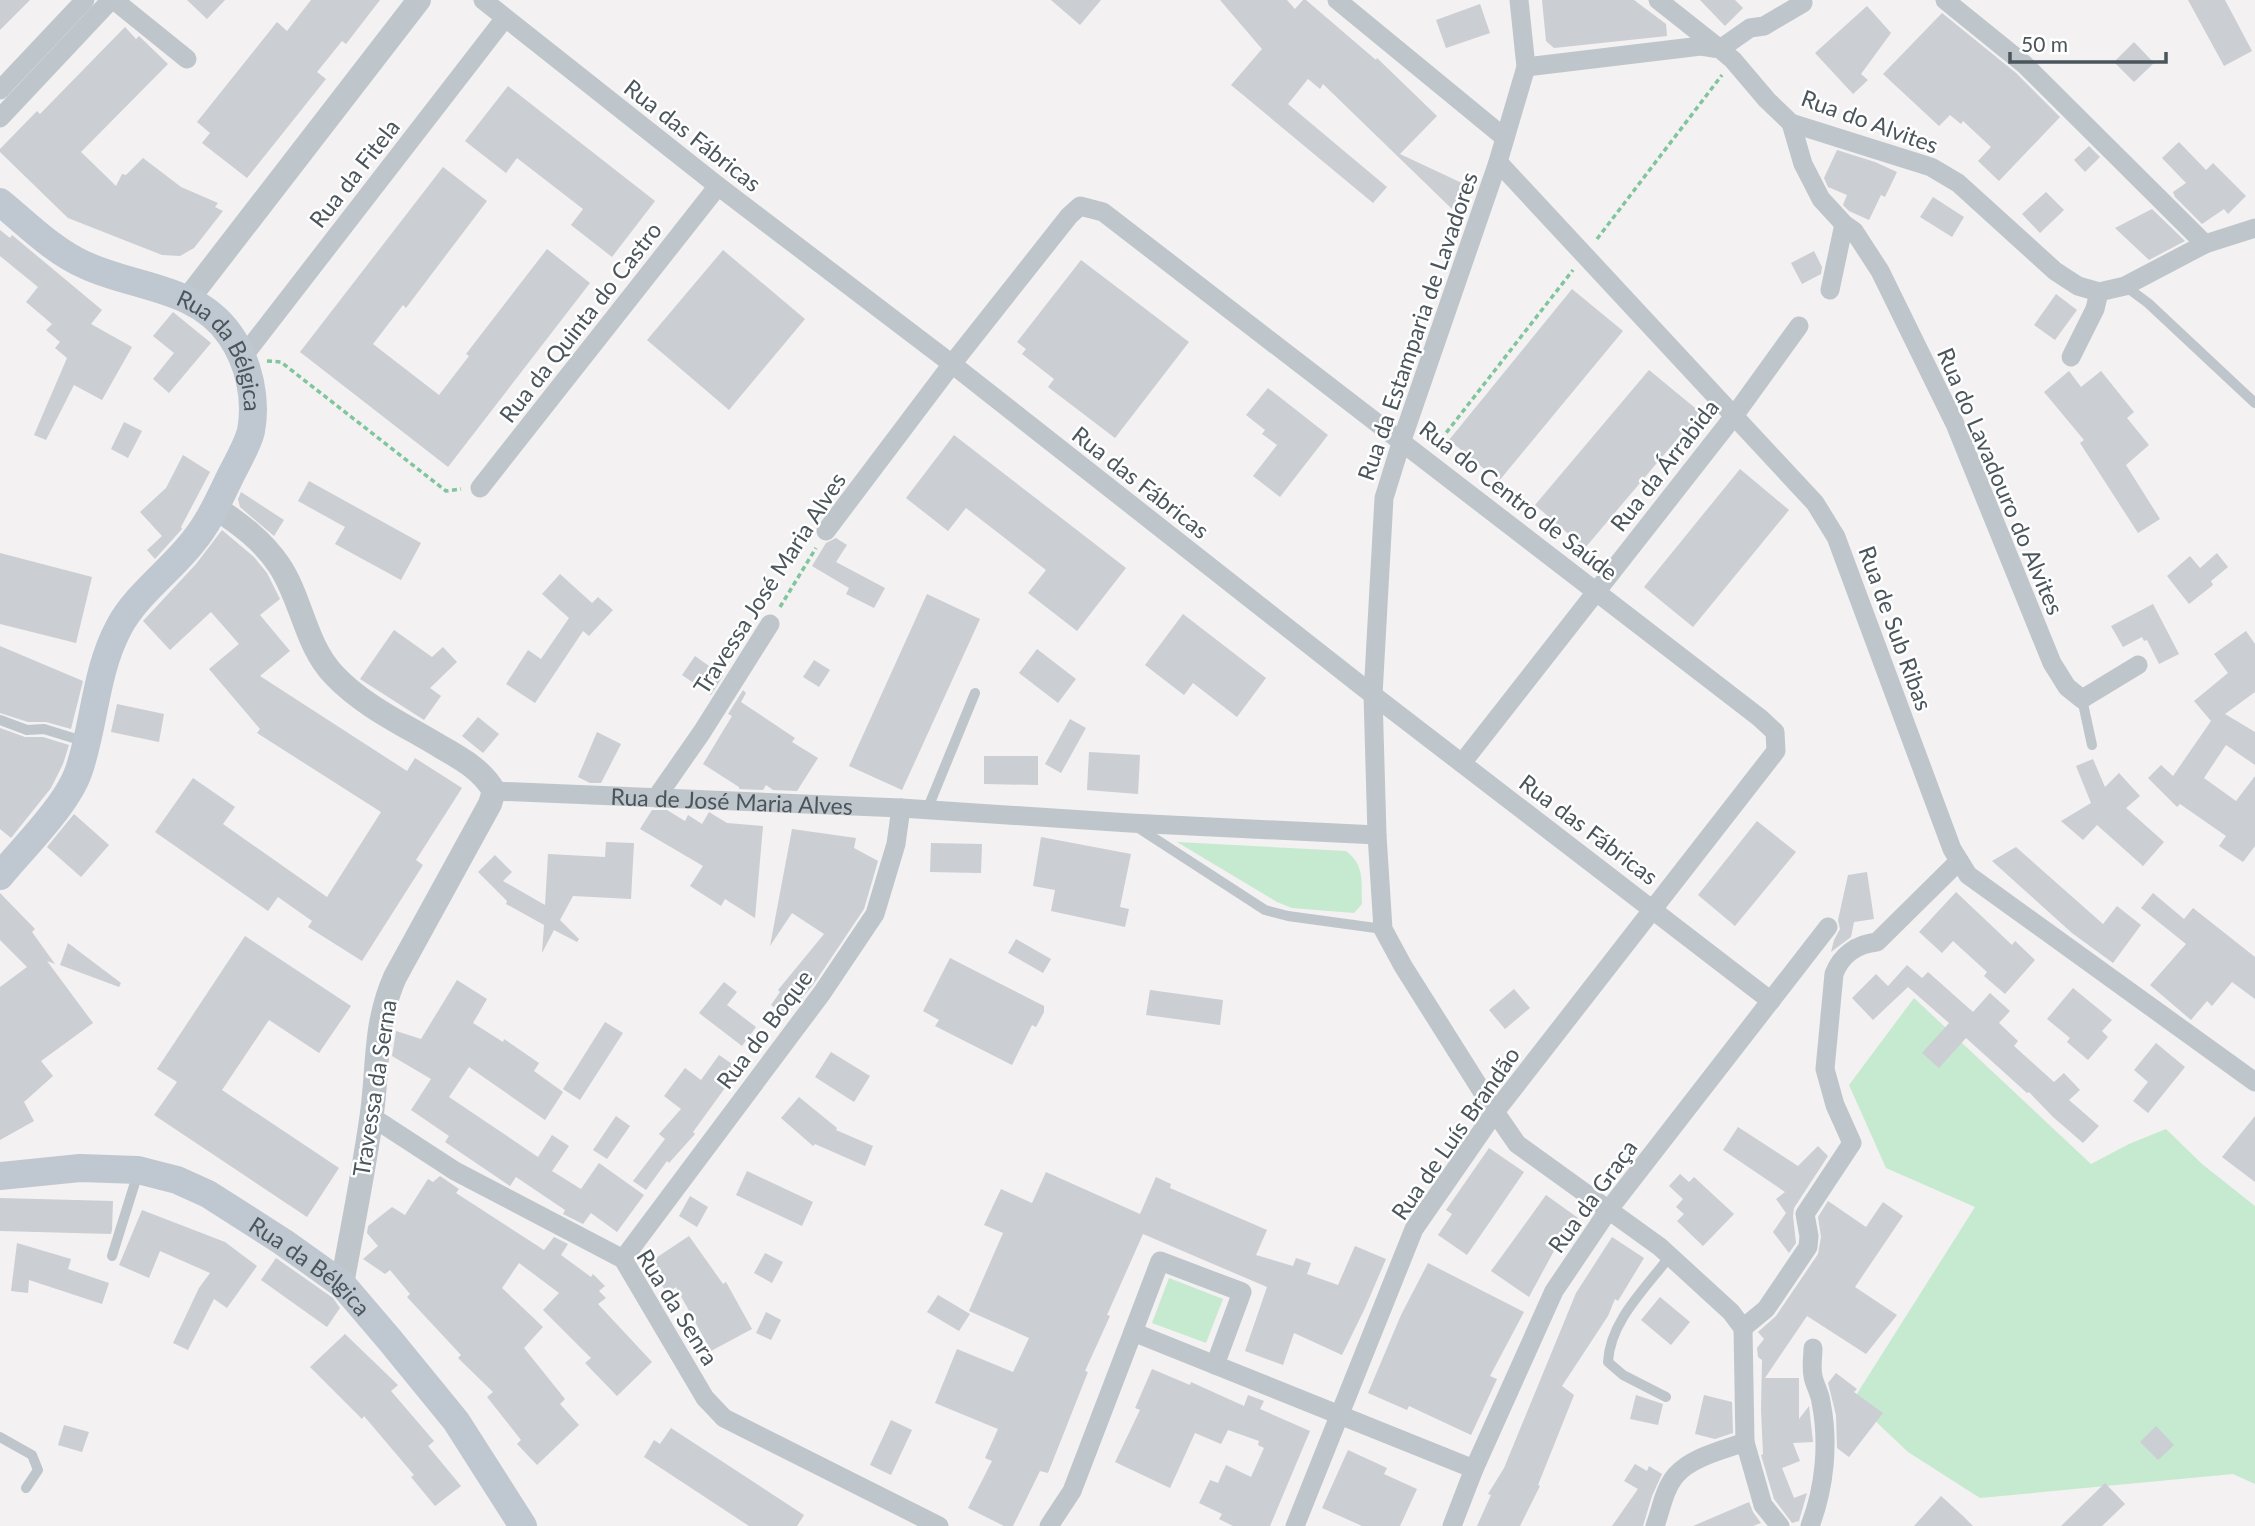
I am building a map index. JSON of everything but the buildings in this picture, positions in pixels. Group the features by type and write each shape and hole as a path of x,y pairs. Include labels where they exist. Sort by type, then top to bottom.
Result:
{"main road":[{"name":"Rua da Bélgica","path":"0,202 55,248 84,265 188,299 215,317 231,335 242,358 252,387 253,408 250,433 216,508 190,545 120,625 102,667 79,773 64,799 0,876"},
{"name":"Rua da Bélgica","path":"0,1176 80,1168 138,1170 177,1180 208,1194 283,1242 342,1284 456,1421 523,1526"}],"street":[{"path":"0,90 85,0"},
{"path":"0,118 112,0 187,59"},
{"path":"188,299 419,0"},
{"name":"Rua das Fábricas","path":"482,0 1373,695 1771,1001"},
{"path":"1337,0 1505,138"},
{"name":"Rua da Estamparia de Lavadores","path":"1518,0 1526,67 1498,162 1384,498 1373,695 1383,929 1403,966 1517,1144 1610,1208 1671,1256 1731,1312 1743,1328"},
{"name":"Rua do Alvites","path":"1658,0 1733,60 1791,123 1931,167 1958,183 2055,271 2078,286 2099,292"},
{"path":"1945,0 2024,64 2205,244"},
{"path":"1526,67 1701,47 1720,49 1750,28 1764,26 1803,3"},
{"name":"Rua da Fitela","path":"242,358 505,18"},
{"name":"Rua do Lavadouro do Alvites","path":"1791,123 1803,164 1821,198 1844,224 1854,231 1880,271 1955,424 2052,663 2067,687 2082,699"},
{"name":"Rua de Sub Ribas","path":"1498,162 1815,503 1836,537 1952,849 1968,875 2255,1082"},
{"name":"Rua da Quinta do Castro","path":"480,488 718,186"},
{"name":"Rua do Centro de Saúde","path":"952,364 1069,216 1080,206 1103,212 1749,709 1775,732 1776,751 1652,909"},
{"path":"1830,290 1844,224"},
{"path":"2071,357 2095,309 2099,292 2124,286 2205,244 2255,228"},
{"name":"Rua da Árrabida","path":"1462,763 1734,416 1799,326"},
{"name":"Travessa José Maria Alves","path":"826,531 952,364"},
{"path":"216,508 240,523 280,566 317,652 332,674 355,694 486,777 494,791"},
{"name":"Travessa José Maria Alves","path":"656,798 770,624"},
{"path":"2082,699 2138,665"},
{"name":"Rua de José Maria Alves","path":"494,791 901,808 1377,835"},
{"name":"Travessa da Serna","path":"342,1284 372,1116 374,1063 384,1001 491,804 494,791"},
{"name":"Rua do Boque","path":"623,1259 822,993 875,914 896,844 901,808"},
{"path":"1780,1526 1763,1505 1745,1442 1743,1328 1766,1309 1808,1247 1805,1214 1852,1143 1835,1105 1825,1069 1834,974 1839,959 1862,944 1877,942 1959,861"},
{"name":"Rua de Luís Brandão","path":"1295,1526 1414,1229 1495,1112 1652,909"},
{"name":"Rua da Graça","path":"1452,1526 1474,1469 1554,1291 1610,1208 1828,928"},
{"name":"Rua da Senra","path":"372,1116 456,1171 623,1259 705,1398 724,1418 916,1521 939,1526"},
{"path":"1049,1526 1072,1491 1160,1261 1241,1292 1215,1365"},
{"path":"1133,1332 1474,1469"},
{"path":"1810,1526 1817,1508 1825,1435 1821,1400 1812,1376 1813,1348"},
{"path":"1655,1526 1667,1490 1676,1475 1692,1463 1745,1442"}],"lane":[{"path":"2124,286 2148,303 2255,403"},
{"path":"927,810 975,693"},
{"path":"2082,699 2092,745"},
{"path":"0,720 27,730 44,729 87,742"},
{"path":"1130,823 1265,910 1288,916 1383,929"},
{"path":"112,1256 138,1170"},
{"path":"1666,1397 1623,1375 1608,1362 1609,1346 1621,1320 1671,1256"},
{"path":"0,1437 32,1455 38,1471 26,1488"}],"path":[{"path":"242,358 281,362 446,491 480,488"},
{"name":"Travessa José Maria Alves","path":"770,624 826,531"}],"green space":[{"path":"1177,842 1346,851 1359,868 1362,904 1354,913 1292,908 1277,902"},
{"path":"1914,998 2091,1164 2166,1129 2202,1164 2255,1206 2255,1484 2233,1474 1980,1498 1908,1452 1853,1400 1975,1207 1886,1168 1849,1085"},
{"path":"1169,1278 1223,1299 1206,1343 1152,1323"}]}
